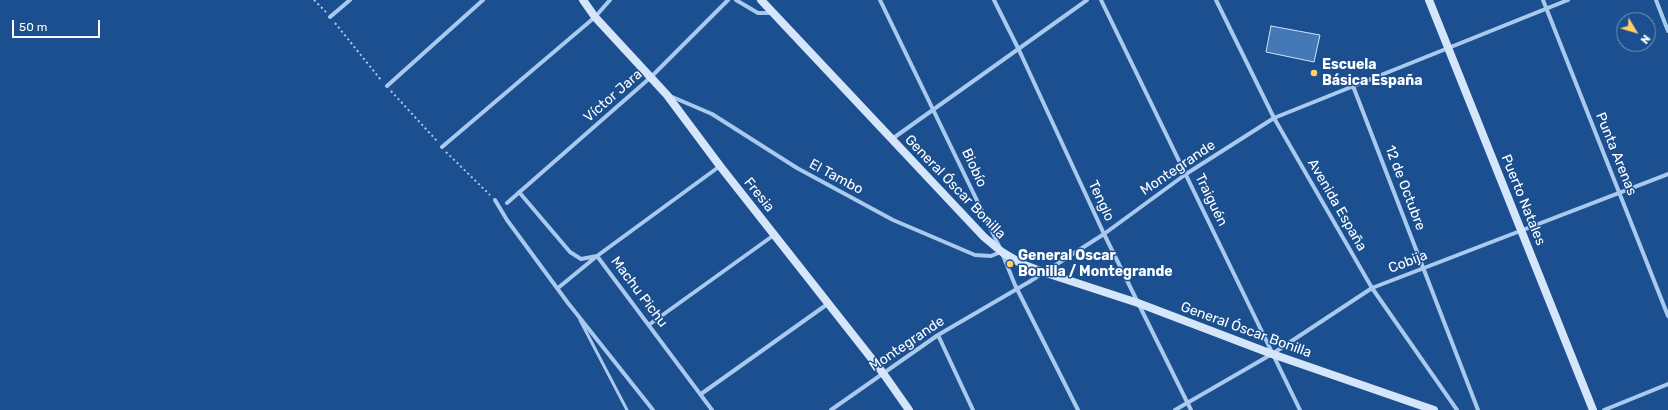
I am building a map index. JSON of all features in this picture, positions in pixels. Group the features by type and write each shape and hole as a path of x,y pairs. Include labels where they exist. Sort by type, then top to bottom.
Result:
{"street":[{"path":"330,17 350,0"},
{"path":"387,86 483,0"},
{"name":"Fresia","path":"584,0 595,16 667,95 720,166 829,303 910,410"},
{"path":"442,147 595,16 610,0"},
{"name":"Víctor Jara","path":"507,204 652,77 728,0"},
{"path":"736,0 758,13 773,13"},
{"name":"General Óscar Bonilla","path":"761,0 891,140 984,237 1002,252 1022,264 1043,272 1138,303 1272,354 1434,410"},
{"name":"Biobío","path":"880,0 1002,252 1017,290 1078,410"},
{"name":"Tenglo","path":"994,0 1019,50 1104,234 1191,410"},
{"path":"891,140 1087,0"},
{"name":"Traiguén","path":"1101,0 1300,410"},
{"name":"Avenida España","path":"1216,0 1274,118 1372,288 1457,410"},
{"name":"Puerto Natales","path":"1429,0 1593,410"},
{"name":"Punta Arenas","path":"1543,0 1668,316"},
{"name":"Montegrande","path":"831,410 938,335 1017,290 1104,234 1186,174 1274,118 1568,0"},
{"path":"1656,0 1668,31"},
{"name":"12 de Octubre","path":"1353,86 1478,410"},
{"name":"El Tambo","path":"667,95 712,114 797,168 893,220 975,255 992,256 1002,252"},
{"path":"558,288 597,256 720,166"},
{"name":"Cobija","path":"1175,410 1272,354 1372,288 1521,230 1620,194 1668,174"},
{"name":"Machu Pichu","path":"519,192 570,252 581,259 597,256 650,324 712,410"},
{"path":"495,200 507,220 575,311 653,410"},
{"path":"650,324 775,235"},
{"path":"700,394 829,303"},
{"path":"938,335 973,410"},
{"path":"1604,410 1668,384"}],"lane":[{"path":"575,311 627,410"}],"path":[{"path":"314,0 330,17 375,74 442,147 495,200"}],"building":[{"path":"1271,26 1320,35 1314,62 1266,52"}],"place":[{"name":"Escuela Básica España","path":"1314,73"},
{"name":"General Oscar Bonilla / Montegrande","path":"1010,264"}]}
